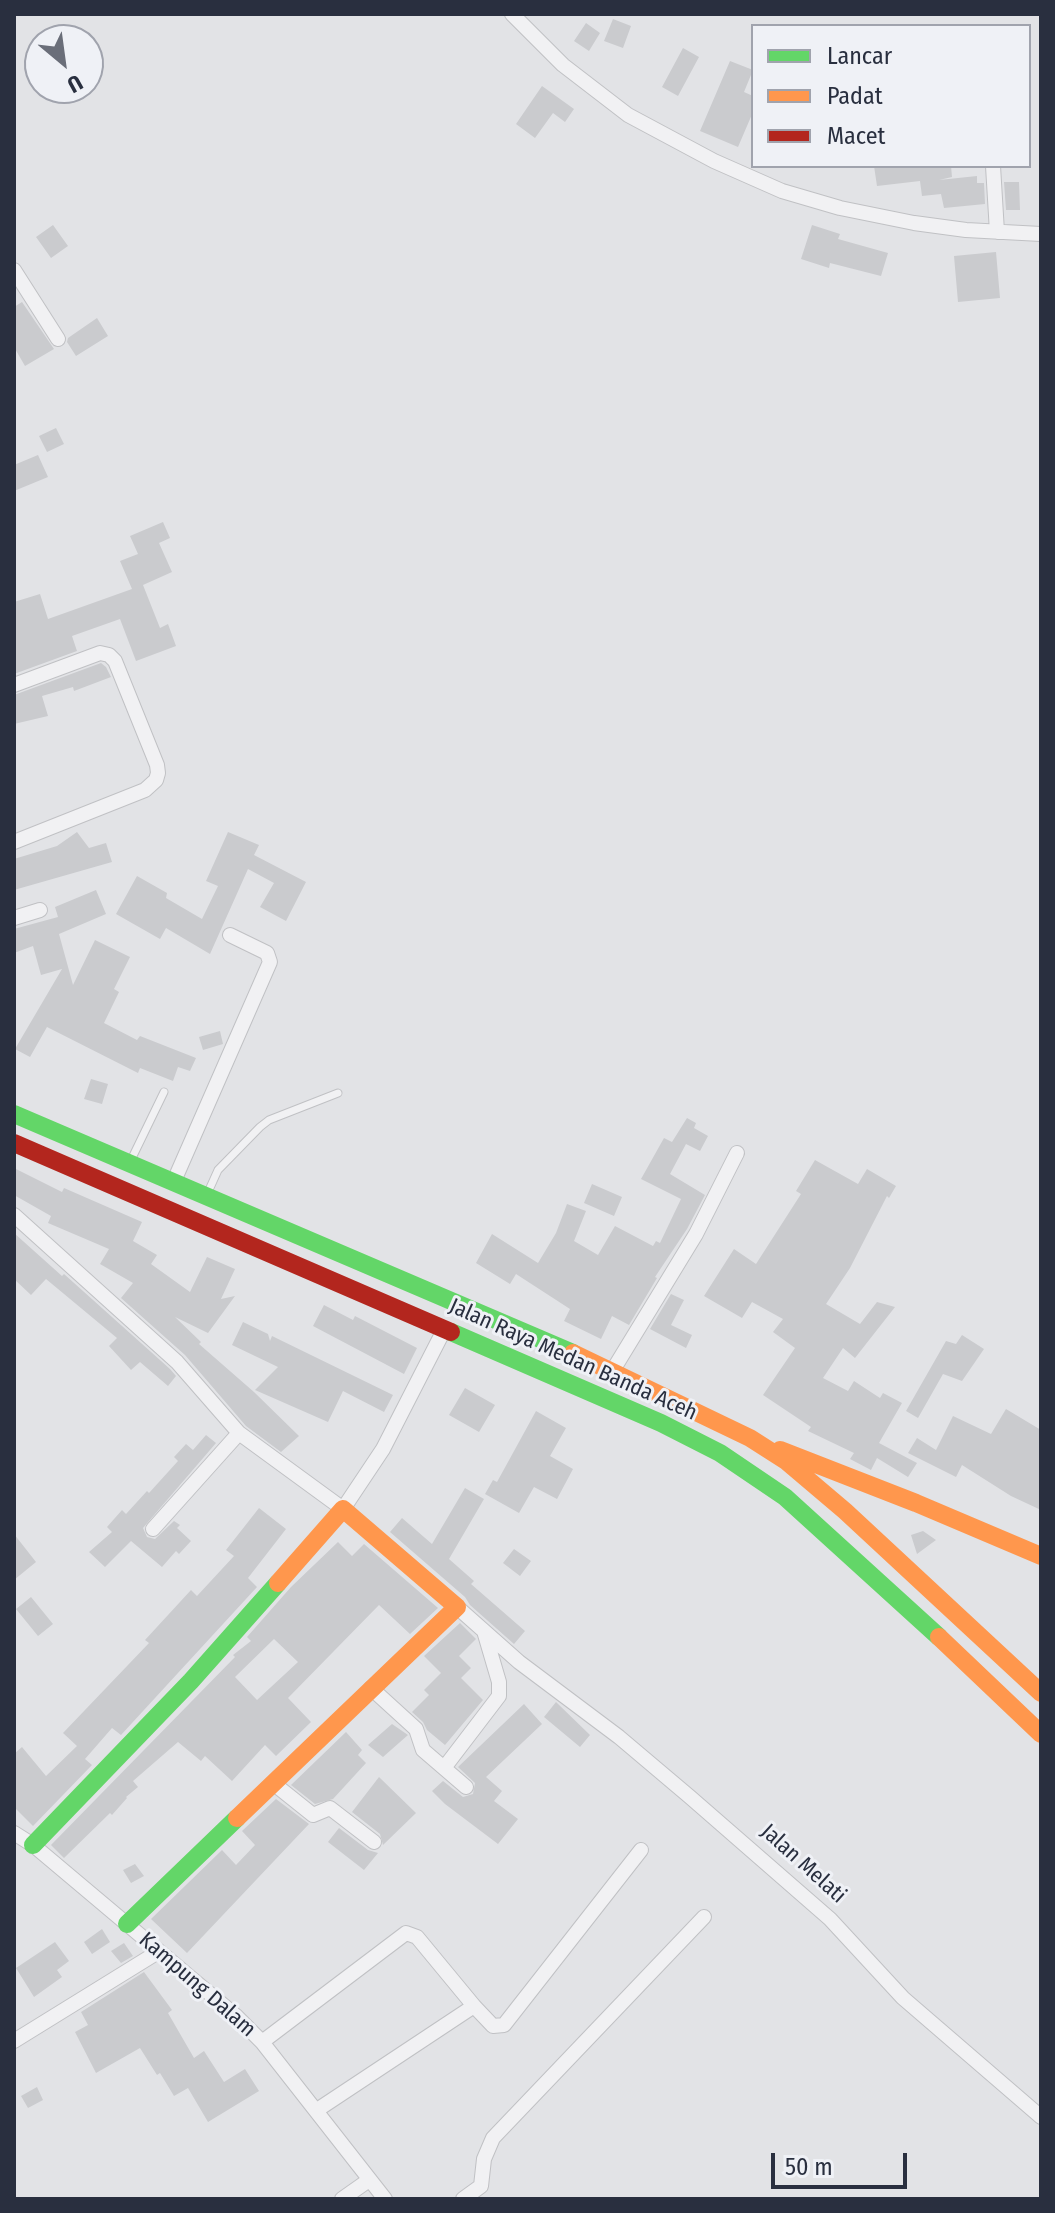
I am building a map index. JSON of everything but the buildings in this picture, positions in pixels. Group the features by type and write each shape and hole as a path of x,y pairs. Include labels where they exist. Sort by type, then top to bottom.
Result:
{"main road":[{"name":"Jalan Raya Medan Banda Aceh","path":"14,1114 613,1370 750,1438 786,1461 845,1511 1041,1693"},
{"name":"Jalan Raya Medan Banda Aceh","path":"14,1143 661,1423 739,1464 785,1497 887,1587 1041,1734"},
{"path":"750,1438 1041,1556"},
{"path":"21,1842 191,1681 343,1509 457,1607 127,1924"}],"street":[{"path":"512,14 563,65 609,102 714,161 782,191 840,208 914,223 1041,234"},
{"path":"993,168 997,232"},
{"path":"14,270 58,339"},
{"path":"14,685 100,653 109,655 115,661 158,773 156,780 145,790 14,842"},
{"path":"14,918 40,910"},
{"path":"174,1181 270,962 267,953 230,935"},
{"path":"613,1370 696,1234 737,1153"},
{"path":"14,1215 177,1362 239,1433 343,1509 383,1449 444,1330"},
{"path":"153,1529 239,1433"},
{"name":"Jalan Melati","path":"457,1607 519,1662 619,1737 702,1807 830,1919 903,1998 1041,2117"},
{"path":"444,1768 499,1696 499,1682 484,1631"},
{"path":"371,1688 415,1728 423,1750 466,1787"},
{"path":"273,1783 313,1815 330,1808 374,1842"},
{"name":"Kampung Dalam","path":"21,1842 127,1924 235,2015 262,2042 385,2199"},
{"path":"262,2042 406,1933 417,1937 493,2026 504,2025 641,1850"},
{"path":"463,2199 481,2186 484,2159 493,2138 704,1917"},
{"path":"14,2041 158,1952"},
{"path":"317,2110 474,2006"},
{"path":"342,2199 369,2180"}],"lane":[{"path":"130,1163 164,1092"},
{"path":"207,1196 218,1170 260,1127 269,1120 338,1093"}],"traffic: fast":[{"path":"14,1114 573,1353"},
{"path":"451,1332 661,1423 720,1453 785,1497 939,1637"},
{"path":"33,1845 191,1681 278,1583"},
{"path":"127,1924 237,1818"}],"traffic: slow":[{"path":"573,1353 750,1438 786,1461 845,1511 1041,1693"},
{"path":"780,1450 1041,1556"},
{"path":"237,1818 457,1607 343,1509 278,1583"},
{"path":"939,1637 1041,1734"}],"traffic: jam":[{"path":"14,1143 451,1332"}]}
